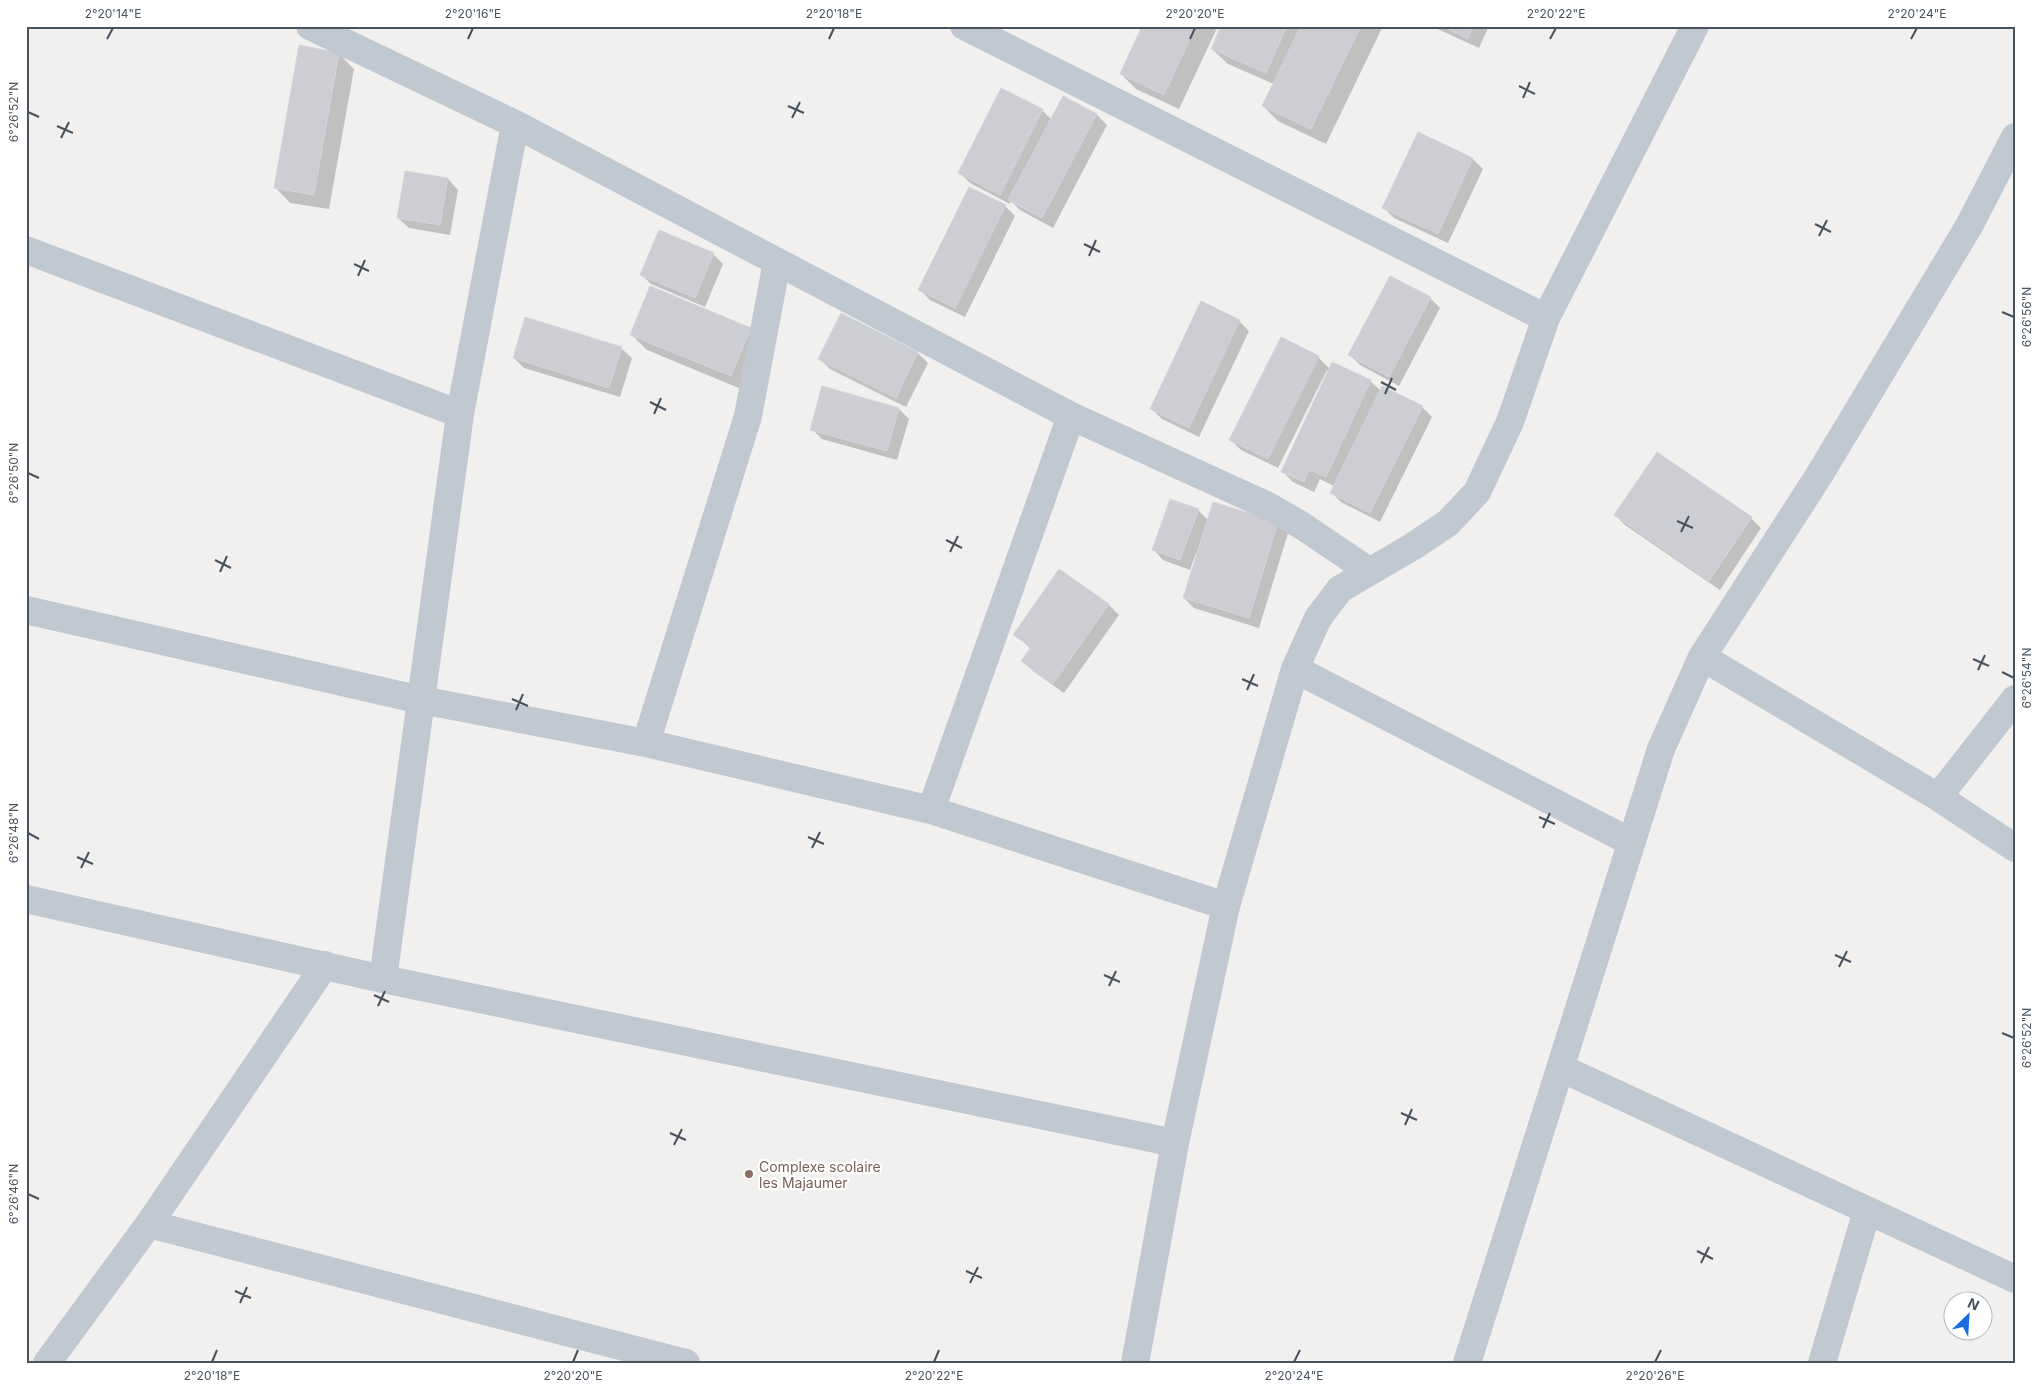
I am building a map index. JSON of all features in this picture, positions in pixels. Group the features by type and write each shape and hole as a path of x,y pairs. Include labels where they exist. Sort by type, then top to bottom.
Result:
{"street":[{"path":"310,26 515,124 1071,416 1266,505 1301,525 1369,571"},
{"path":"964,26 1546,318"},
{"path":"1134,1363 1176,1143 1226,906 1295,669 1318,618 1340,589 1412,547 1448,523 1477,492 1510,422 1546,318 1695,26"},
{"path":"383,979 460,414 515,124"},
{"path":"1467,1363 1661,749 1702,657 1818,477 1914,318 1969,226 2015,136"},
{"path":"26,250 460,414"},
{"path":"646,743 748,416 777,262"},
{"path":"931,810 1071,416"},
{"path":"26,610 421,700 646,743 931,810 1226,906"},
{"path":"1702,657 1938,797 2015,848"},
{"path":"1295,669 1631,842"},
{"path":"1938,797 2015,699"},
{"path":"26,899 383,979 1176,1143"},
{"path":"47,1363 149,1224 325,965"},
{"path":"1561,1068 2015,1279"},
{"path":"1822,1363 1867,1211"},
{"path":"149,1224 686,1363"}],"building":[{"path":"1142,26 1196,26 1164,95 1120,74"},
{"path":"1221,26 1287,26 1266,73 1211,49"},
{"path":"1301,26 1361,26 1311,129 1262,106"},
{"path":"1441,26 1474,26 1468,39"},
{"path":"299,45 339,53 314,195 274,188"},
{"path":"1001,88 1043,109 1000,195 958,173"},
{"path":"1063,96 1097,114 1042,218 1008,200"},
{"path":"1418,132 1473,158 1438,234 1382,208"},
{"path":"405,171 448,178 440,225 397,218"},
{"path":"969,187 1006,205 955,308 918,290"},
{"path":"659,230 714,253 695,298 640,275"},
{"path":"1390,276 1431,297 1389,377 1348,355"},
{"path":"650,286 751,328 731,376 630,335"},
{"path":"1201,301 1240,320 1189,428 1150,409"},
{"path":"841,313 918,352 896,398 818,359"},
{"path":"525,317 622,347 609,388 513,358"},
{"path":"1281,337 1319,356 1268,459 1229,440"},
{"path":"1332,362 1371,380 1326,477 1309,470 1304,482 1281,472"},
{"path":"822,386 899,408 887,451 810,430"},
{"path":"1382,386 1423,406 1370,513 1330,493"},
{"path":"1657,452 1752,517 1709,581 1614,515"},
{"path":"1170,499 1199,509 1180,560 1152,550"},
{"path":"1213,502 1278,522 1249,618 1183,598"},
{"path":"1059,569 1109,604 1053,684 1021,661 1031,647 1013,635"}],"place":[{"name":"Complexe scolaire les Majaumer","path":"749,1174"}]}
